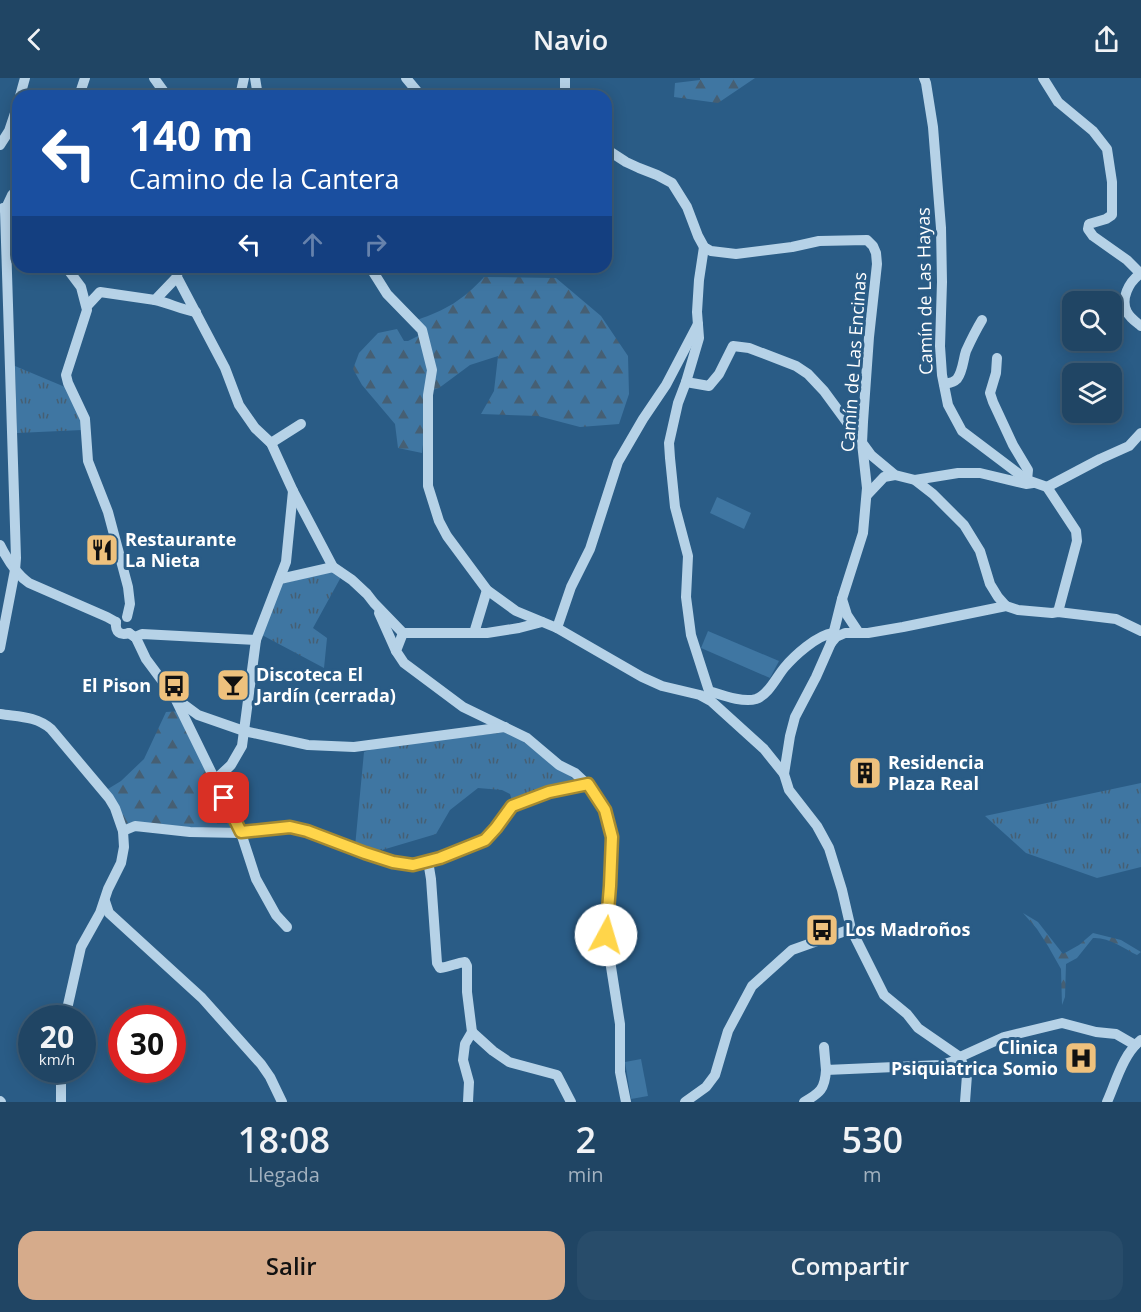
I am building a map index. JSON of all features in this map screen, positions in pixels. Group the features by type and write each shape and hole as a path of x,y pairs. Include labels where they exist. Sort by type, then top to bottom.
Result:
{"street":[{"path":"406,78 416,90"},
{"name":"Camín de Las Hayas","path":"924,78 933,127 941,228 940,346 948,405 963,431 1031,481 1047,487"},
{"path":"1043,78 1058,102 1093,131 1107,149 1112,182 1112,215 1089,224 1088,229 1093,236 1127,260 1140,274 1128,286 1126,308 1128,315 1141,326"},
{"path":"0,145 12,122"},
{"path":"612,153 626,162 657,174 672,183 687,207 704,247 699,280 699,338 687,382 678,403 669,443 675,507 688,556 686,597 692,635 710,691 731,698 754,700 764,695 785,666 822,636 832,638 845,633 868,633 1006,606"},
{"path":"0,648 15,570 2,208 12,195"},
{"name":"Camín de Las Encinas","path":"704,247 711,251 736,254 819,241 867,240 876,253 877,264 868,337 862,443 867,495 863,533 832,638 816,677 795,717 784,774"},
{"path":"70,273 81,287 87,310 66,375 86,418 88,461 108,512 128,587 130,604 127,617"},
{"path":"155,300 177,273"},
{"path":"178,273 225,368 239,405 255,428 271,443 333,567 367,594 403,633 487,633 542,622"},
{"path":"374,273 387,294 422,330 432,370 428,395 428,486 438,521 447,536 487,590 516,611 557,628 642,677 662,686 700,695 711,701 764,749 784,774 789,790 817,826 829,848 851,929 884,994 907,1014 918,1028 961,1058 967,1075 965,1102"},
{"path":"82,291 155,300 196,312"},
{"path":"87,306 100,292"},
{"path":"944,384 956,380 974,333 982,320"},
{"path":"557,628 571,587 590,549 618,462 666,385 698,324"},
{"path":"687,382 709,386 719,374 733,346 749,348 796,366 808,374 824,391 871,455 895,475"},
{"path":"867,495 884,477 895,475 915,480 958,473 981,473 1026,484 1031,481 1029,470 1013,445 990,393 996,373 997,358"},
{"path":"271,443 301,424"},
{"path":"1058,612 1077,541 1076,531 1047,487 1129,446 1141,433"},
{"path":"915,480 933,494 964,525 980,551 990,584 1006,606 1018,610 1116,619 1141,631"},
{"path":"215,780 231,765 242,746 256,640 286,562 293,491"},
{"path":"0,545 15,570 29,583 116,622"},
{"path":"280,579 333,567"},
{"path":"474,633 487,590"},
{"path":"842,599 858,633"},
{"path":"374,603 404,663 463,707 527,738 559,765 588,784 605,810 612,837 606,935 620,1024 620,1072 626,1102"},
{"path":"256,640 132,635 118,633 115,628 118,618 122,616 131,620 132,635 146,659 175,698 241,832 256,879 276,915 287,927"},
{"path":"836,621 858,633"},
{"path":"396,651 403,633"},
{"path":"175,698 203,717 244,731 308,745 354,747 505,727"},
{"path":"0,714 33,718 51,729 109,798 123,831 124,846 121,863 94,925 81,948 68,1005"},
{"path":"192,734 196,723 203,717"},
{"path":"123,831 135,826 190,832 241,832 290,827 393,862 413,865 440,858 485,840 512,806 549,792 588,784"},
{"path":"428,861 437,963 440,968 465,962 468,966 467,992 472,1032 465,1044 463,1060 469,1082 468,1102"},
{"path":"105,901 109,913 202,998 261,1064 282,1102"},
{"path":"685,1102 706,1087 715,1075 728,1031 752,986 792,950 851,929"},
{"path":"826,1070 941,1065 1004,1037 1062,1023 1096,1032 1116,1034 1138,1042 1125,1060 1107,1102"},
{"path":"472,1032 509,1062 557,1075 571,1102"},
{"path":"804,1102 821,1091 825,1083 824,1047"},
{"path":"61,1083 61,1102"}],"green space":[{"path":"700,78 755,78 718,103 674,97 675,83 700,80"},
{"path":"484,277 556,278 601,316 628,356 629,394 619,424 580,427 538,416 481,414 494,391 498,356 470,365 439,388 424,393 422,453 398,448 395,424 362,385 353,369 359,353 378,333 397,329 404,341 420,335 417,320 454,303"},
{"path":"15,366 65,387 82,416 82,430 17,433"},
{"path":"717,497 751,513 744,529 710,513"},
{"path":"331,571 341,577 313,628 327,638 324,668 262,635 281,584"},
{"path":"708,631 779,661 770,678 701,648"},
{"path":"181,711 241,833 123,831 103,792 121,781 144,759 166,712"},
{"path":"507,732 575,780 513,804 510,794 502,790 478,788 450,810 436,834 372,853 355,847 364,752 379,747"},
{"path":"1141,783 1141,867 1097,878 1026,853 985,816"},
{"path":"1023,913 1038,922 1063,954 1079,945 1093,933 1121,940 1141,952 1137,955 1110,941 1093,938 1077,958 1066,964 1065,997 1062,1005 1061,969 1037,929"},
{"path":"641,1059 648,1096 631,1099 625,1062"}],"place":[{"name":"Restaurante La Nieta","path":"102,550"},
{"name":"Discoteca El Jardín (cerrada)","path":"233,685"},
{"name":"El Pison","path":"174,686"},
{"name":"Residencia Plaza Real","path":"865,773"},
{"name":"Los Madroños","path":"822,930"},
{"name":"Clinica Psiquiatrica Somio","path":"1081,1058"}],"route":[{"path":"224,798 241,832 290,827 393,862 413,865 440,858 485,840 512,806 549,792 588,784 605,810 612,837 606,935"}]}
